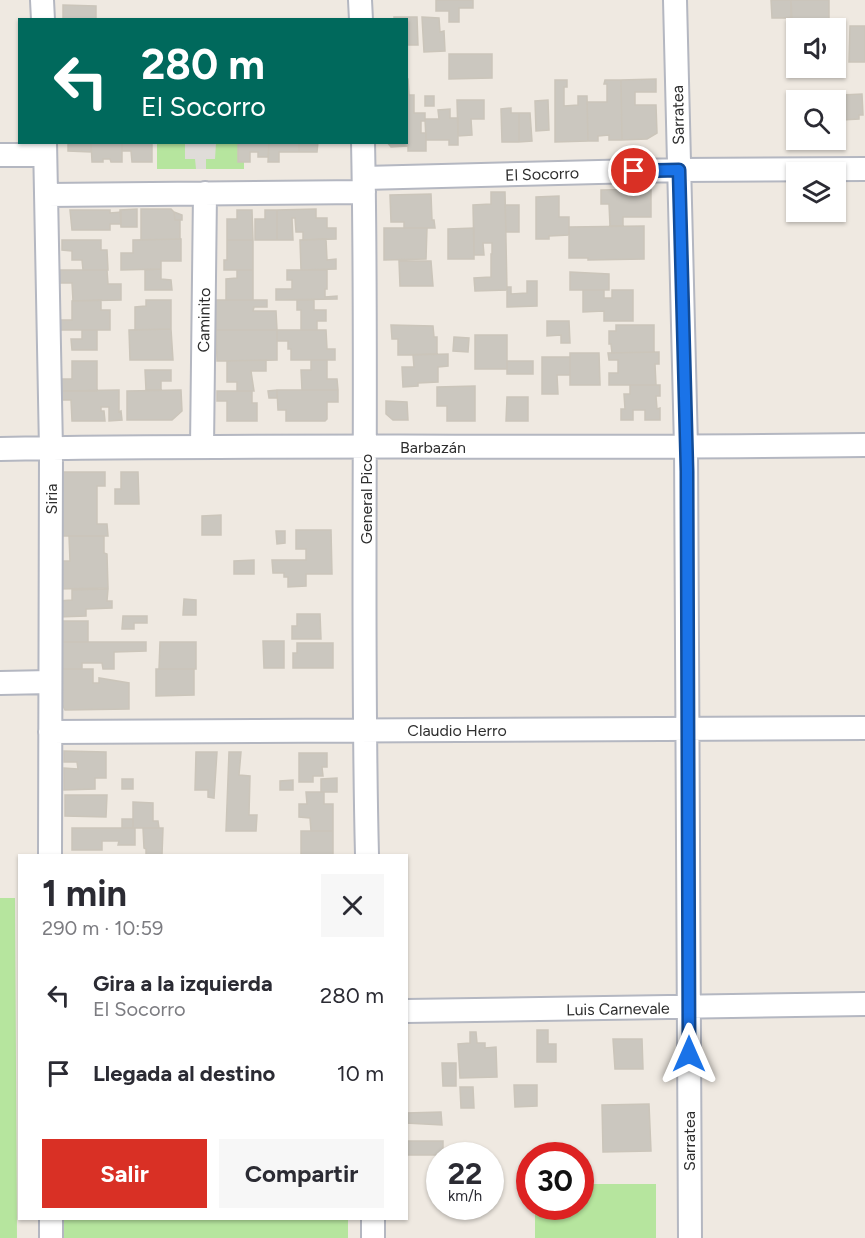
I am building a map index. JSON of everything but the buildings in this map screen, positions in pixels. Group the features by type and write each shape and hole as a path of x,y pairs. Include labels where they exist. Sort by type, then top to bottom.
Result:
{"street":[{"path":"42,0 43,18"},
{"path":"360,0 361,18"},
{"name":"Sarratea","path":"675,0 686,447 690,1238"},
{"name":"General Pico","path":"363,144 366,447 364,730 367,854"},
{"path":"0,155 45,148"},
{"name":"Siria","path":"45,148 51,448 50,854"},
{"name":"El Socorro","path":"47,195 205,193 679,170 865,169"},
{"name":"Caminito","path":"202,447 205,193"},
{"name":"Barbazán","path":"0,450 202,447 865,445"},
{"path":"0,682 50,682"},
{"name":"Claudio Herro","path":"50,732 865,729"},
{"name":"Luis Carnevale","path":"408,1011 865,1004"},
{"path":"51,1220 51,1238"},
{"path":"373,1220 373,1238"}],"green space":[{"path":"157,144 244,144 244,169 157,169"},
{"path":"0,898 15,898 17,1238 0,1238"},
{"path":"594,1184 656,1184 656,1238 535,1238 535,1220 594,1220"},
{"path":"63,1220 348,1220 348,1238 63,1238"}],"shaded area":[{"path":"185,144 216,144 215,159 206,159 206,169 196,169 195,159 185,159"}],"route":[{"path":"634,171 679,170 687,471 689,1054"}]}
